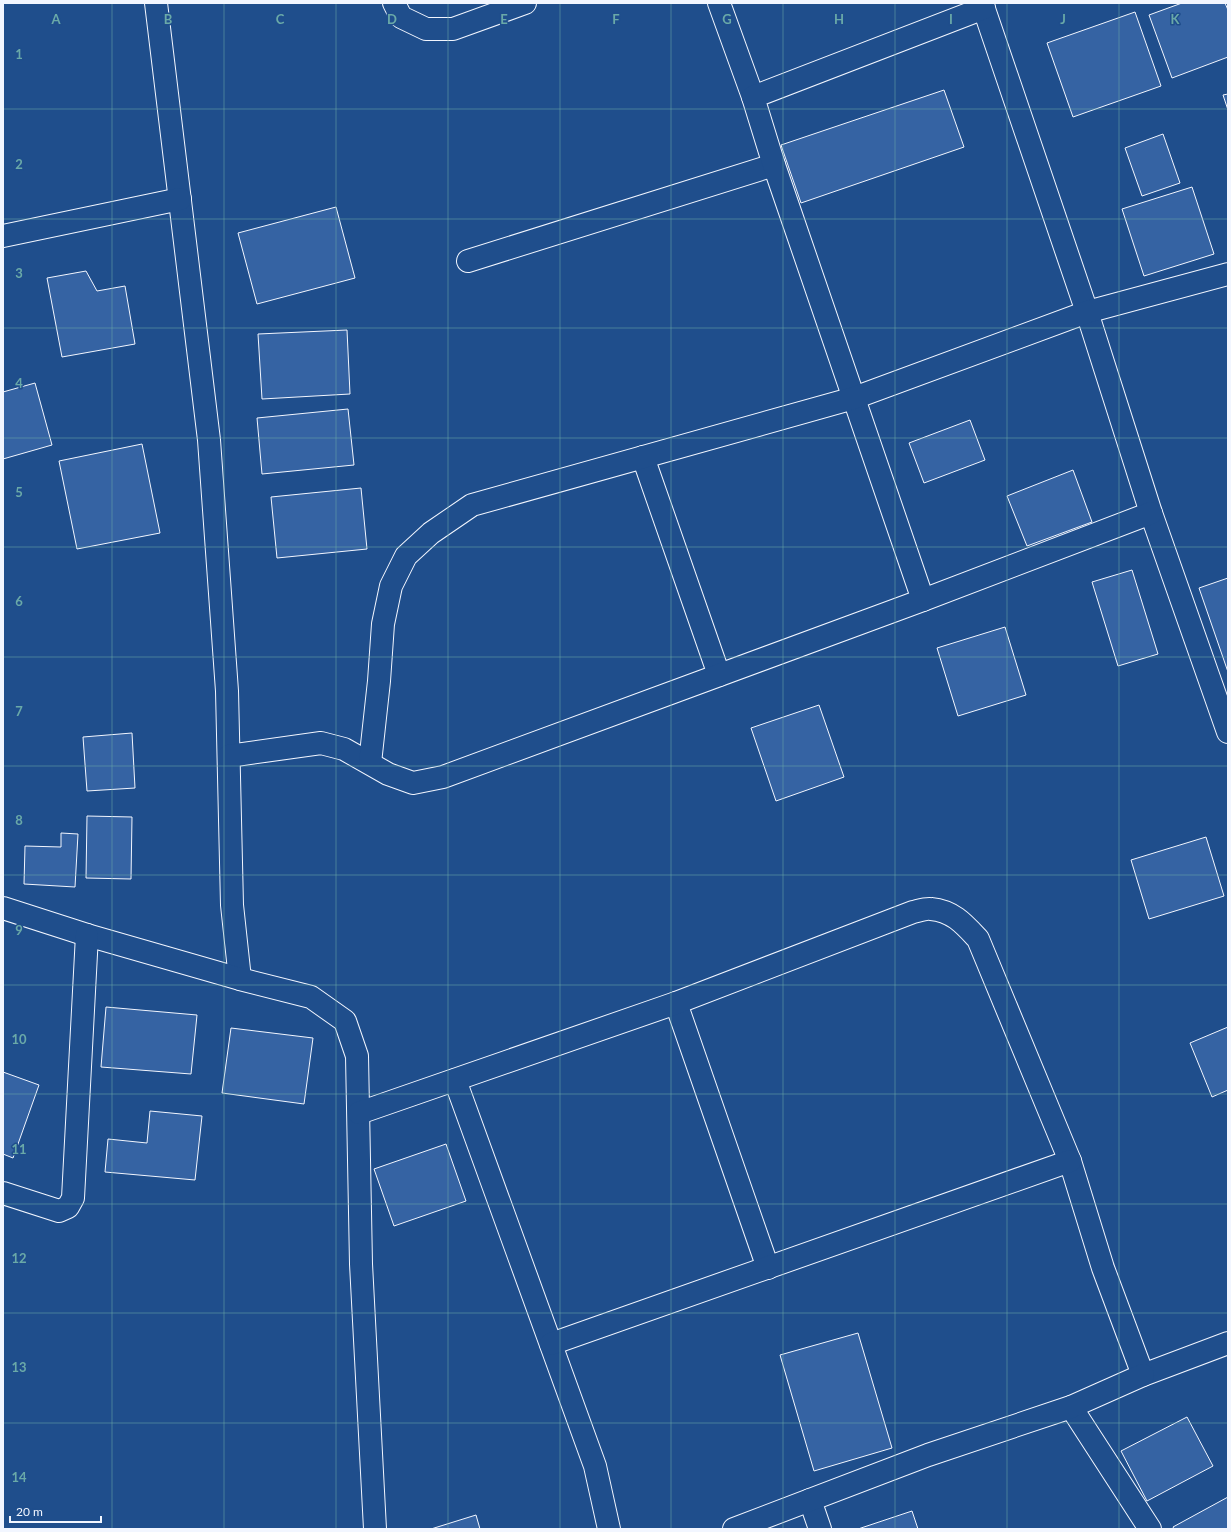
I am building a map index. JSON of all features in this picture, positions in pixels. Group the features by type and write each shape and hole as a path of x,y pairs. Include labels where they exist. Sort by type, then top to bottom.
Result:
{"street":[{"path":"156,3 209,440 227,691 232,905 240,979"},
{"path":"394,3 401,17 426,29 453,29 525,3"},
{"path":"719,3 753,96 774,165 923,600"},
{"path":"753,96 983,6 1087,312 1151,513 1228,732"},
{"path":"468,261 774,165"},
{"path":"3,236 180,199"},
{"path":"370,763 379,681 383,624 391,586 406,556 431,533 472,505 854,398 1087,312 1228,274"},
{"path":"643,457 719,675"},
{"path":"229,756 321,743 344,749 388,774 414,782 443,777 923,600 1151,513"},
{"path":"3,908 87,936 240,979 311,997 345,1021 357,1056 361,1264 374,1529"},
{"path":"359,1113 676,1003 913,912 930,908 952,914 962,921 978,938 1070,1162 1102,1268 1143,1375"},
{"path":"3,1193 59,1211 68,1207 73,1198 87,936"},
{"path":"676,1003 768,1268"},
{"path":"455,1080 595,1466 609,1529"},
{"path":"551,1344 1070,1162"},
{"path":"734,1529 928,1455 1071,1407 1143,1375 1228,1343"},
{"path":"1071,1407 1150,1529"},
{"path":"810,1500 820,1529"}],"building":[{"path":"1182,3 1225,3 1228,10 1228,57 1172,78 1149,15"},
{"path":"1135,12 1161,86 1073,117 1047,43"},
{"path":"944,90 964,147 801,203 781,145"},
{"path":"1228,94 1228,110 1223,95"},
{"path":"1163,134 1180,183 1142,196 1125,148"},
{"path":"1192,187 1214,254 1144,276 1122,209"},
{"path":"336,207 355,278 257,304 238,233"},
{"path":"86,271 97,291 125,286 135,344 62,357 47,278"},
{"path":"347,330 350,394 262,399 258,334"},
{"path":"35,383 52,445 3,459 3,392"},
{"path":"348,409 354,465 262,474 257,418"},
{"path":"970,420 985,460 924,483 909,443"},
{"path":"142,444 160,533 77,549 59,461"},
{"path":"1073,470 1092,522 1027,546 1007,496"},
{"path":"361,488 367,549 277,558 271,497"},
{"path":"1132,570 1158,654 1118,666 1092,582"},
{"path":"1228,578 1228,672 1199,588"},
{"path":"1005,627 1026,695 958,716 937,648"},
{"path":"819,705 844,777 776,801 751,728"},
{"path":"132,733 135,788 87,791 83,737"},
{"path":"87,816 132,817 131,879 86,878"},
{"path":"61,833 78,834 75,887 24,884 25,846 61,847"},
{"path":"1206,837 1224,896 1149,919 1131,860"},
{"path":"106,1007 197,1015 191,1074 101,1067"},
{"path":"1228,1027 1228,1090 1212,1097 1190,1043"},
{"path":"231,1028 313,1038 304,1104 222,1093"},
{"path":"3,1072 39,1085 13,1158 3,1154"},
{"path":"150,1111 202,1116 195,1180 105,1172 108,1139 147,1143"},
{"path":"446,1144 466,1201 394,1226 374,1169"},
{"path":"858,1333 892,1448 814,1471 780,1355"},
{"path":"1187,1417 1213,1466 1147,1501 1121,1451"},
{"path":"1228,1497 1228,1529 1174,1529 1173,1527"},
{"path":"912,1511 918,1529 858,1529"},
{"path":"476,1515 480,1529 431,1529"}]}
